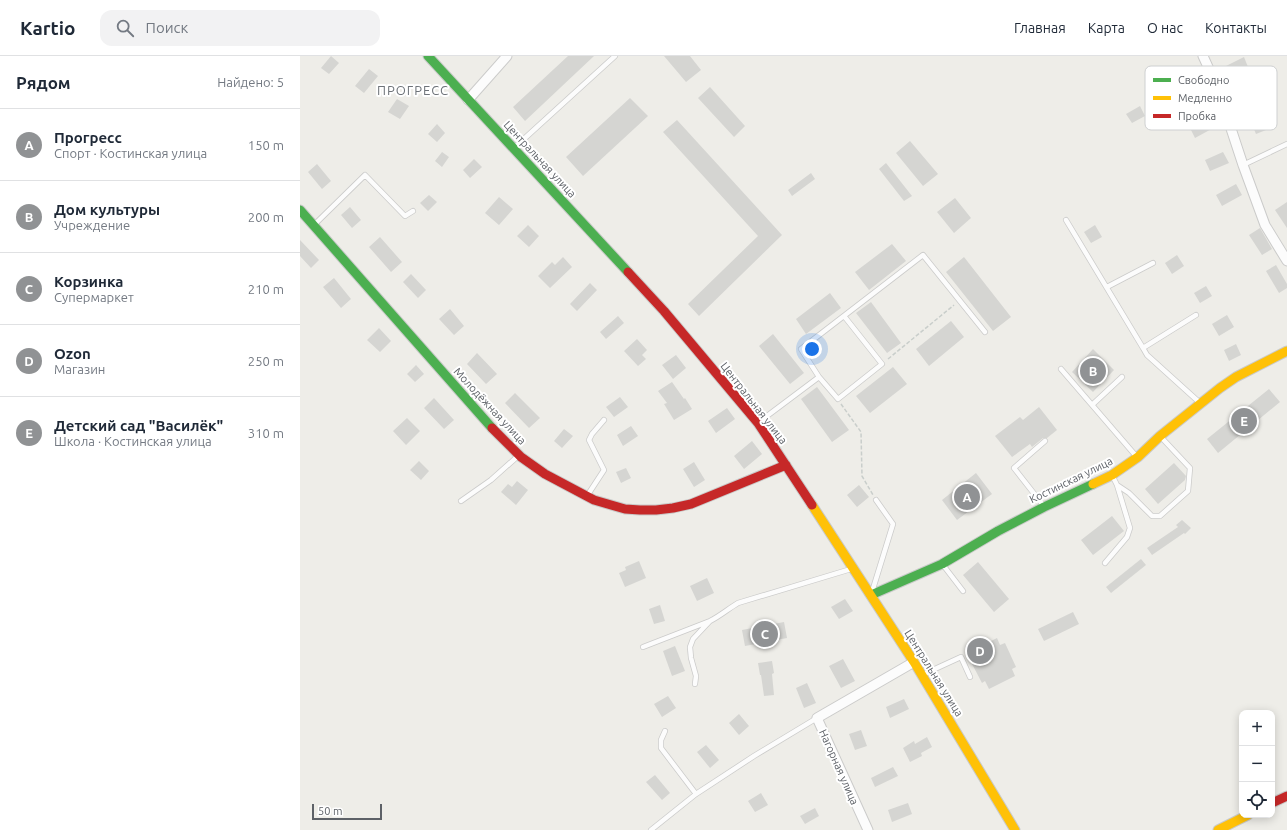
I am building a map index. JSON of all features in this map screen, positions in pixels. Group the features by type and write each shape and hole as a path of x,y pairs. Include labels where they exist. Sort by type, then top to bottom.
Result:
{"street":[{"name":"Центральная улица","path":"428,56 664,311 737,396 758,423 914,662 1015,830"},
{"path":"468,100 507,56"},
{"path":"1203,56 1208,66"},
{"path":"1231,130 1265,225 1287,261"},
{"name":"Молодёжная улица","path":"300,210 509,446 528,462 553,479 586,497 616,508 634,511 660,510 691,504 786,465"},
{"name":"Костинская улица","path":"871,595 942,564 998,531 1044,507 1112,475 1138,457 1160,436 1236,377 1287,351"},
{"name":"Нагорная улица","path":"866,829 817,718 914,662"},
{"path":"1275,802 1287,796"},
{"path":"1218,830 1242,818"}],"lane":[{"path":"514,148 615,56"},
{"path":"1243,165 1287,144"},
{"path":"313,225 365,174 405,216 413,211"},
{"path":"1066,220 1147,355 1200,404"},
{"path":"844,316 882,364 838,399 819,377 801,349 923,254 985,332"},
{"path":"1107,287 1153,263"},
{"path":"1143,348 1196,315"},
{"path":"1061,368 1138,457"},
{"path":"758,423 819,377"},
{"path":"1092,405 1122,377"},
{"path":"586,497 604,470 589,440 604,420"},
{"path":"1117,485 1129,493 1152,516 1160,516 1188,491 1190,468 1160,436"},
{"path":"1044,507 1014,468 1045,441"},
{"path":"461,501 491,480 519,455"},
{"path":"1105,563 1127,537 1130,528 1117,485 1112,475"},
{"path":"871,595 893,524 876,500"},
{"path":"942,564 963,591"},
{"path":"643,647 710,621 720,616 738,603 853,568"},
{"path":"695,684 696,676 690,647 693,638 710,621"},
{"path":"922,675 961,657 970,677"},
{"path":"651,830 696,794 754,756 817,718"},
{"path":"665,731 661,740 661,748 696,794"}],"path":[{"path":"882,364 960,300"},
{"path":"838,399 861,432 862,476 876,500"}],"building":[{"path":"331,56 339,63 329,74 321,68"},
{"path":"568,56 594,56 525,121 513,107"},
{"path":"664,56 690,56 701,70 686,82"},
{"path":"1244,57 1248,66 1226,66"},
{"path":"369,69 378,76 364,93 355,86"},
{"path":"710,87 745,126 734,137 698,98"},
{"path":"630,98 648,116 583,176 566,157"},
{"path":"397,99 409,106 400,119 388,112"},
{"path":"1140,106 1145,116 1132,123 1126,114"},
{"path":"677,120 782,235 699,316 688,304 758,236 663,132"},
{"path":"437,124 445,133 437,142 428,134"},
{"path":"1191,130 1210,130 1195,138"},
{"path":"1254,130 1266,130 1256,134"},
{"path":"910,141 938,174 923,186 896,153"},
{"path":"442,152 449,157 442,167 435,161"},
{"path":"1223,152 1229,163 1210,171 1205,160"},
{"path":"474,159 482,167 470,178 463,170"},
{"path":"886,163 912,196 904,201 879,169"},
{"path":"317,164 331,181 322,189 308,172"},
{"path":"811,173 815,179 792,196 788,190"},
{"path":"1236,184 1242,195 1222,206 1216,195"},
{"path":"429,195 437,202 428,211 420,203"},
{"path":"499,197 513,209 499,225 485,213"},
{"path":"955,198 971,218 954,233 937,212"},
{"path":"1287,202 1287,228 1275,210"},
{"path":"350,207 361,220 352,228 341,215"},
{"path":"528,225 539,236 529,247 517,236"},
{"path":"1095,225 1102,237 1091,243 1084,232"},
{"path":"1260,228 1272,249 1262,255 1249,235"},
{"path":"380,237 402,262 391,272 369,247"},
{"path":"300,240 319,260 311,268 300,256"},
{"path":"892,244 906,261 869,290 855,272"},
{"path":"1177,255 1184,266 1172,274 1165,263"},
{"path":"563,257 572,267 550,288 538,276 552,262 555,265"},
{"path":"964,257 1011,317 993,331 946,272"},
{"path":"1276,265 1287,284 1287,288 1279,293 1266,271"},
{"path":"411,274 426,290 418,298 403,282"},
{"path":"334,278 351,299 341,308 323,287"},
{"path":"590,283 597,290 577,311 570,304"},
{"path":"1206,286 1212,296 1200,303 1194,293"},
{"path":"830,293 841,308 806,334 796,319"},
{"path":"871,302 901,343 887,353 856,313"},
{"path":"450,309 464,326 454,335 439,319"},
{"path":"1227,315 1234,327 1219,336 1212,324"},
{"path":"618,316 624,323 606,339 600,332"},
{"path":"951,321 964,337 929,366 916,349"},
{"path":"379,328 391,341 380,352 367,340"},
{"path":"773,334 804,373 790,384 759,346"},
{"path":"637,339 647,350 642,355 646,359 638,366 624,351"},
{"path":"1236,344 1241,355 1229,361 1224,350"},
{"path":"1093,349 1114,370 1093,392 1072,372"},
{"path":"477,353 497,374 486,384 467,364"},
{"path":"676,355 686,368 673,379 662,365"},
{"path":"416,365 424,374 415,382 407,374"},
{"path":"893,367 907,384 870,413 856,396"},
{"path":"672,382 692,409 674,420 664,404 667,403 658,391"},
{"path":"817,387 849,430 832,442 801,399"},
{"path":"1269,389 1280,402 1218,453 1207,439"},
{"path":"515,393 540,418 529,428 505,403"},
{"path":"620,397 628,407 614,417 606,407"},
{"path":"434,398 454,420 444,429 424,408"},
{"path":"1039,407 1057,430 1047,438 1043,438 1032,447 1030,444 1012,457 995,436 1020,417 1023,420"},
{"path":"727,408 735,419 716,433 708,421"},
{"path":"407,418 420,431 406,445 393,431"},
{"path":"631,426 638,436 623,446 617,435"},
{"path":"564,429 573,436 562,448 554,441"},
{"path":"752,441 762,454 744,469 734,456"},
{"path":"419,461 429,471 421,480 410,470"},
{"path":"694,462 705,480 694,487 683,469"},
{"path":"1174,463 1186,476 1185,480 1158,504 1145,489"},
{"path":"626,468 631,478 621,483 616,472"},
{"path":"976,473 992,494 957,520 942,500"},
{"path":"517,481 528,490 516,505 501,492 508,484 512,487"},
{"path":"859,485 869,497 857,507 847,495"},
{"path":"1112,516 1124,531 1093,555 1081,540"},
{"path":"1182,520 1191,528 1185,534 1184,533 1152,555 1147,548 1178,527 1176,525"},
{"path":"1141,559 1146,565 1111,593 1106,587"},
{"path":"639,561 646,578 625,587 619,573 626,570 625,567"},
{"path":"978,562 1009,599 994,612 963,575"},
{"path":"707,578 714,593 697,601 690,586"},
{"path":"845,599 853,611 839,619 831,607"},
{"path":"660,605 665,621 654,624 649,609"},
{"path":"1073,612 1079,624 1044,641 1038,629"},
{"path":"784,622 787,638 745,646 742,630"},
{"path":"997,638 1000,645 1005,643 1016,667 1012,669 1015,676 989,689 985,681 982,683 970,660 974,658 971,651"},
{"path":"675,646 685,671 672,676 663,651"},
{"path":"843,659 855,681 841,688 829,666"},
{"path":"772,661 774,673 772,674 774,695 764,696 758,663"},
{"path":"807,683 816,703 804,708 796,688"},
{"path":"668,696 676,708 662,717 654,704"},
{"path":"904,699 909,709 890,718 886,707"},
{"path":"739,714 749,726 739,735 729,723"},
{"path":"861,730 867,746 855,750 849,734"},
{"path":"927,737 932,747 921,753 922,756 910,762 903,748 914,741 915,744"},
{"path":"706,745 719,760 710,768 697,752"},
{"path":"893,767 898,776 875,787 871,778"},
{"path":"655,775 670,793 662,800 646,782"},
{"path":"761,793 768,805 755,812 748,801"},
{"path":"908,803 912,814 892,822 888,810"},
{"path":"815,808 819,816 805,824 800,816"}],"traffic: fast":[{"path":"428,56 628,272"},
{"path":"300,210 492,428"},
{"path":"871,595 942,564 998,531 1093,484"}],"traffic: slow":[{"path":"1093,484 1112,475 1138,457 1160,436 1236,377 1287,351"},
{"path":"812,505 914,662 1015,830"},
{"path":"1218,830 1242,818"}],"traffic: jam":[{"path":"628,272 664,311 758,423 812,505"},
{"path":"492,428 521,457 545,474 594,500 625,509 656,510 691,504 786,465"},
{"path":"1275,802 1287,796"}],"place":[{"name":"Дом культуры","path":"1093,371"},
{"name":"Детский сад \"Василёк\"","path":"1244,421"},
{"name":"Прогресс","path":"967,497"},
{"name":"Корзинка","path":"765,634"},
{"name":"Ozon","path":"980,651"}],"district":[{"name":"ПРОГРЕСС","path":"413,90"}]}
